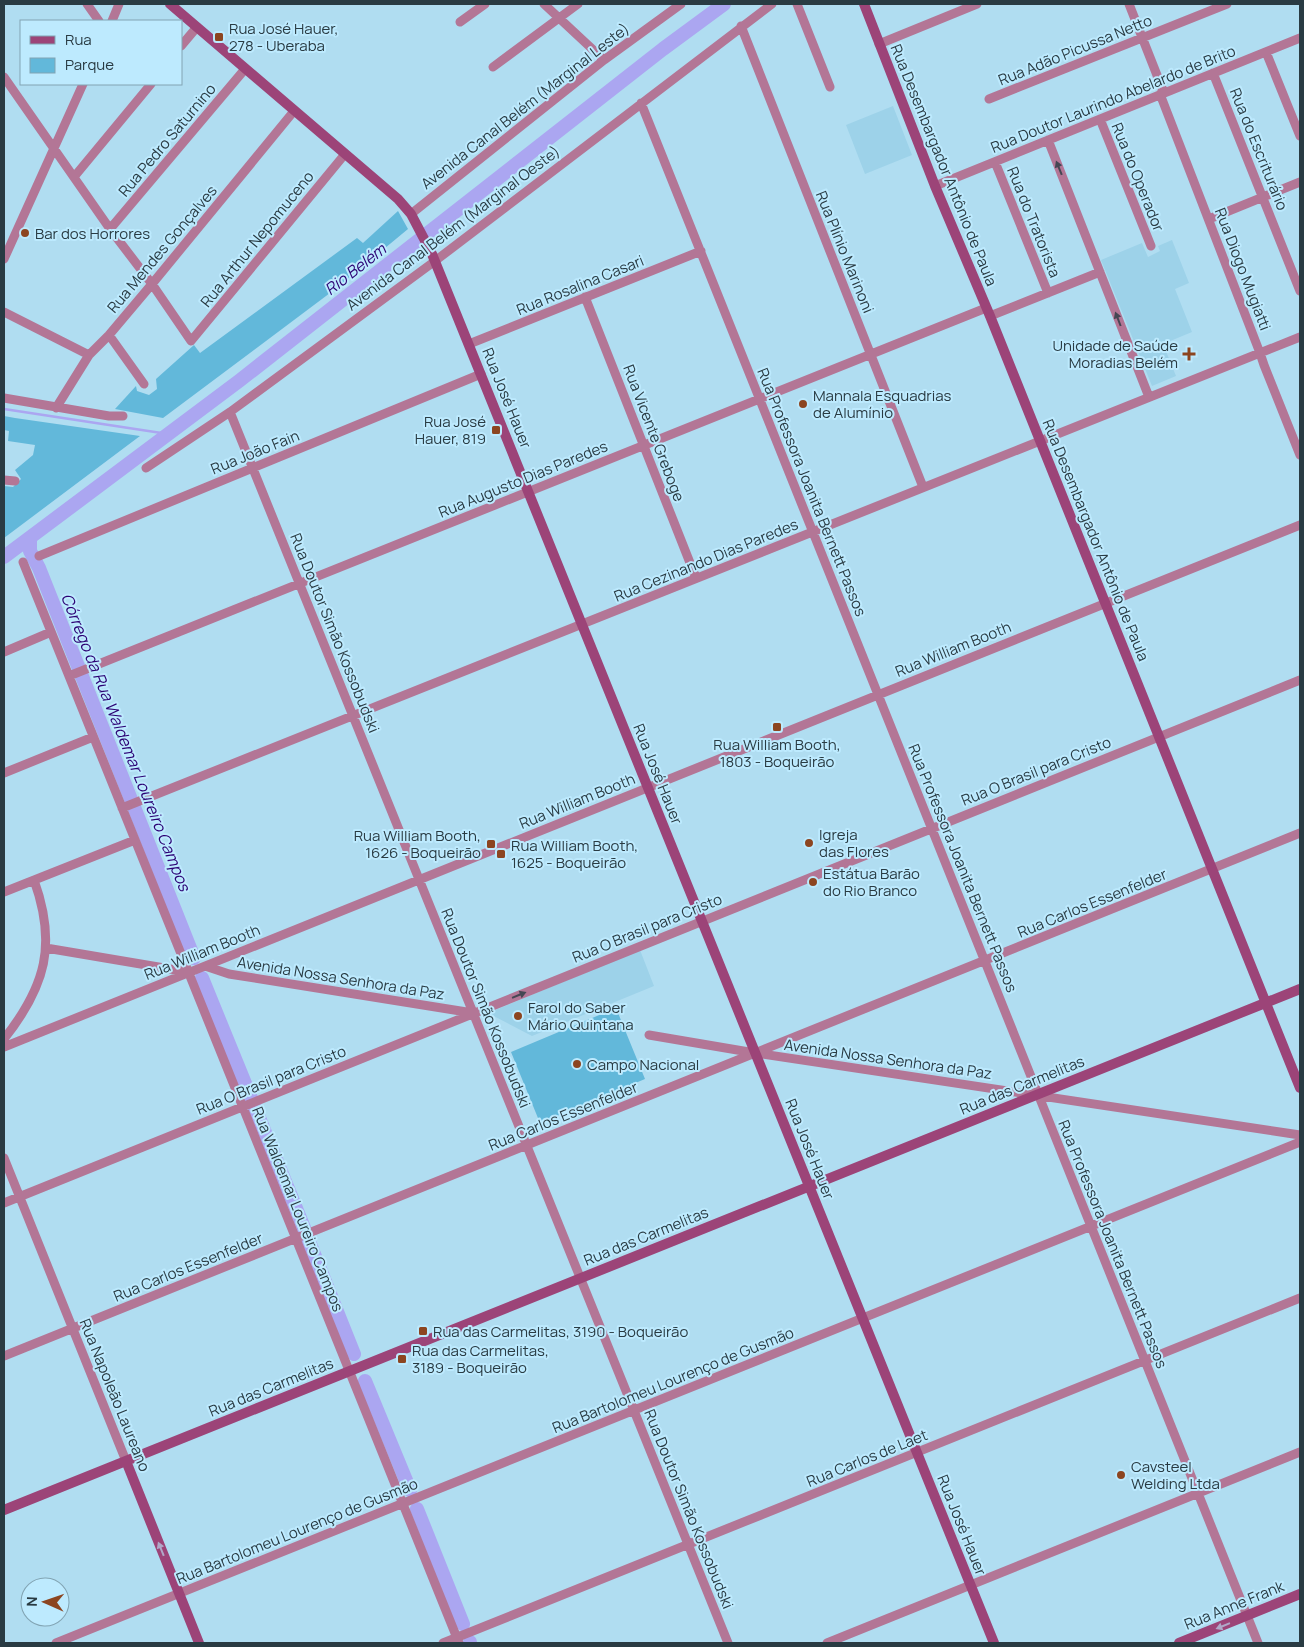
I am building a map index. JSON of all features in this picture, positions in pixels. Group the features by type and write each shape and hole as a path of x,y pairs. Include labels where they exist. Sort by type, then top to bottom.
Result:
{"main road":[{"name":"Rua José Hauer","path":"170,4 398,199 413,217 434,257 994,1643"},
{"name":"Rua Desembargador Antônio de Paula","path":"864,4 935,186 988,312 1300,1088"},
{"name":"Rua das Carmelitas","path":"4,1510 1300,989"},
{"name":"Rua Napoleão Laureano","path":"126,1461 199,1643"},
{"name":"Rua Anne Frank","path":"1178,1643 1300,1594"}],"street":[{"path":"87,4 98,20"},
{"path":"112,20 119,4"},
{"path":"460,22 485,4"},
{"path":"544,4 604,60"},
{"path":"493,67 578,4"},
{"name":"Avenida Canal Belém (Marginal Leste)","path":"413,217 604,60 681,4"},
{"name":"Avenida Canal Belém (Marginal Oeste)","path":"146,468 230,412 772,4"},
{"path":"797,4 830,87"},
{"path":"879,44 977,4"},
{"name":"Rua Diogo Mugiatti","path":"1129,4 1264,365 1300,454"},
{"name":"Rua Adão Picussa Netto","path":"989,99 1227,4"},
{"name":"Rua Plínio Marinoni","path":"741,26 923,487"},
{"path":"182,45 197,27"},
{"name":"Rua Doutor Laurindo Abelardo de Brito","path":"935,186 1300,38"},
{"path":"1266,52 1300,136"},
{"name":"Rua Pedro Saturnino","path":"110,229 245,69"},
{"name":"Rua do Escriturário","path":"1213,73 1300,291"},
{"path":"4,77 110,229 152,284"},
{"path":"74,177 149,85"},
{"path":"4,259 54,149 80,86"},
{"name":"Rua Professora Joanita Bernett Passos","path":"641,103 1258,1643"},
{"name":"Rua Mendes Gonçalves","path":"56,408 89,355 109,335 152,284 294,111"},
{"name":"Rua do Operador","path":"1100,119 1151,246"},
{"path":"1048,140 1149,397"},
{"name":"Rua Arthur Nepomuceno","path":"152,284 190,342 345,154"},
{"name":"Rua do Tratorista","path":"994,162 1048,293"},
{"path":"1209,219 1300,182"},
{"name":"Rua Rosalina Casari","path":"469,344 701,251"},
{"name":"Rua Augusto Dias Paredes","path":"72,675 870,354 1048,293 1100,272"},
{"name":"Rua Vicente Greboge","path":"585,297 696,578"},
{"path":"4,312 89,355"},
{"path":"109,335 144,384"},
{"name":"Rua Cezinando Dias Paredes","path":"125,807 1300,337"},
{"name":"Rua João Fain","path":"39,556 481,374"},
{"path":"4,398 56,408 109,416 123,416"},
{"name":"Rua Doutor Simão Kossobudski","path":"230,412 728,1643"},
{"path":"4,480 15,481"},
{"name":"Rua William Booth","path":"4,1047 1300,525"},
{"name":"Rua Waldemar Loureiro Campos","path":"23,562 51,632 72,675 93,737 125,807 135,840 188,972 250,1103 296,1239 457,1641"},
{"path":"4,652 51,632"},
{"name":"Rua O Brasil para Cristo","path":"4,1203 1300,680"},
{"path":"4,773 93,737"},
{"name":"Rua Carlos Essenfelder","path":"4,1356 1300,834"},
{"path":"4,892 135,840"},
{"path":"4,1039 34,992 40,978 46,948 44,912 34,880"},
{"path":"46,948 188,972"},
{"name":"Avenida Nossa Senhora da Paz","path":"205,966 229,974 474,1013"},
{"name":"Avenida Nossa Senhora da Paz","path":"649,1035 755,1053 1038,1094 1300,1135"},
{"name":"Rua Bartolomeu Lourenço de Gusmão","path":"56,1643 1300,1142"},
{"name":"Rua Napoleão Laureano","path":"4,1158 126,1461"},
{"name":"Rua Carlos de Laet","path":"443,1643 457,1641 688,1544 1300,1298"},
{"path":"827,1643 1300,1452"}],"shaded area":[{"path":"893,106 912,155 865,174 846,125"},
{"path":"1172,240 1189,283 1175,289 1192,332 1163,344 1176,376 1152,386 1101,260 1142,243 1148,257 1160,251 1158,246"},
{"path":"640,950 654,986 532,1036 488,1013"}],"green space":[{"path":"398,211 408,229 338,287 163,418 115,409 136,386 137,391 149,395 157,389 156,379 194,345 200,353 357,238 363,243"},
{"path":"4,416 140,436 4,538 4,486 13,487 21,479 15,470 33,455 35,445 8,441 9,431 4,430"},
{"name":"Campo Nacional","path":"616,1008 645,1079 540,1123 511,1052"}],"waterway":[{"name":"Rio Belém","path":"4,557 239,381 663,49 724,4"},
{"path":"4,409 168,434"},
{"name":"Córrego da Rua Waldemar Loureiro Campos","path":"30,538 30,551 39,568 194,958"},
{"name":"Córrego da Rua Waldemar Loureiro Campos","path":"202,978 304,1228"},
{"name":"Córrego da Rua Waldemar Loureiro Campos","path":"308,1239 354,1354"},
{"name":"Córrego da Rua Waldemar Loureiro Campos","path":"365,1381 410,1490"},
{"name":"Córrego da Rua Waldemar Loureiro Campos","path":"417,1509 463,1624"}],"place":[{"name":"Rua José Hauer, 278 - Uberaba","path":"219,37"},
{"name":"Bar dos Horrores","path":"25,233"},
{"name":"Unidade de Saúde Moradias Belém","path":"1189,354"},
{"name":"Mannala Esquadrias de Alumínio","path":"803,404"},
{"name":"Rua José Hauer, 819","path":"496,430"},
{"name":"Rua William Booth, 1803 - Boqueirão","path":"777,727"},
{"name":"Igreja das Flores","path":"809,843"},
{"name":"Rua William Booth, 1626 - Boqueirão","path":"491,844"},
{"name":"Rua William Booth, 1625 - Boqueirão","path":"501,854"},
{"name":"Estátua Barão do Rio Branco","path":"813,882"},
{"name":"Farol do Saber Mário Quintana","path":"518,1016"},
{"name":"Campo Nacional","path":"577,1064"},
{"name":"Rua das Carmelitas, 3190 - Boqueirão","path":"423,1331"},
{"name":"Rua das Carmelitas, 3189 - Boqueirão","path":"402,1359"},
{"name":"Cavsteel Welding Ltda","path":"1121,1475"}]}
